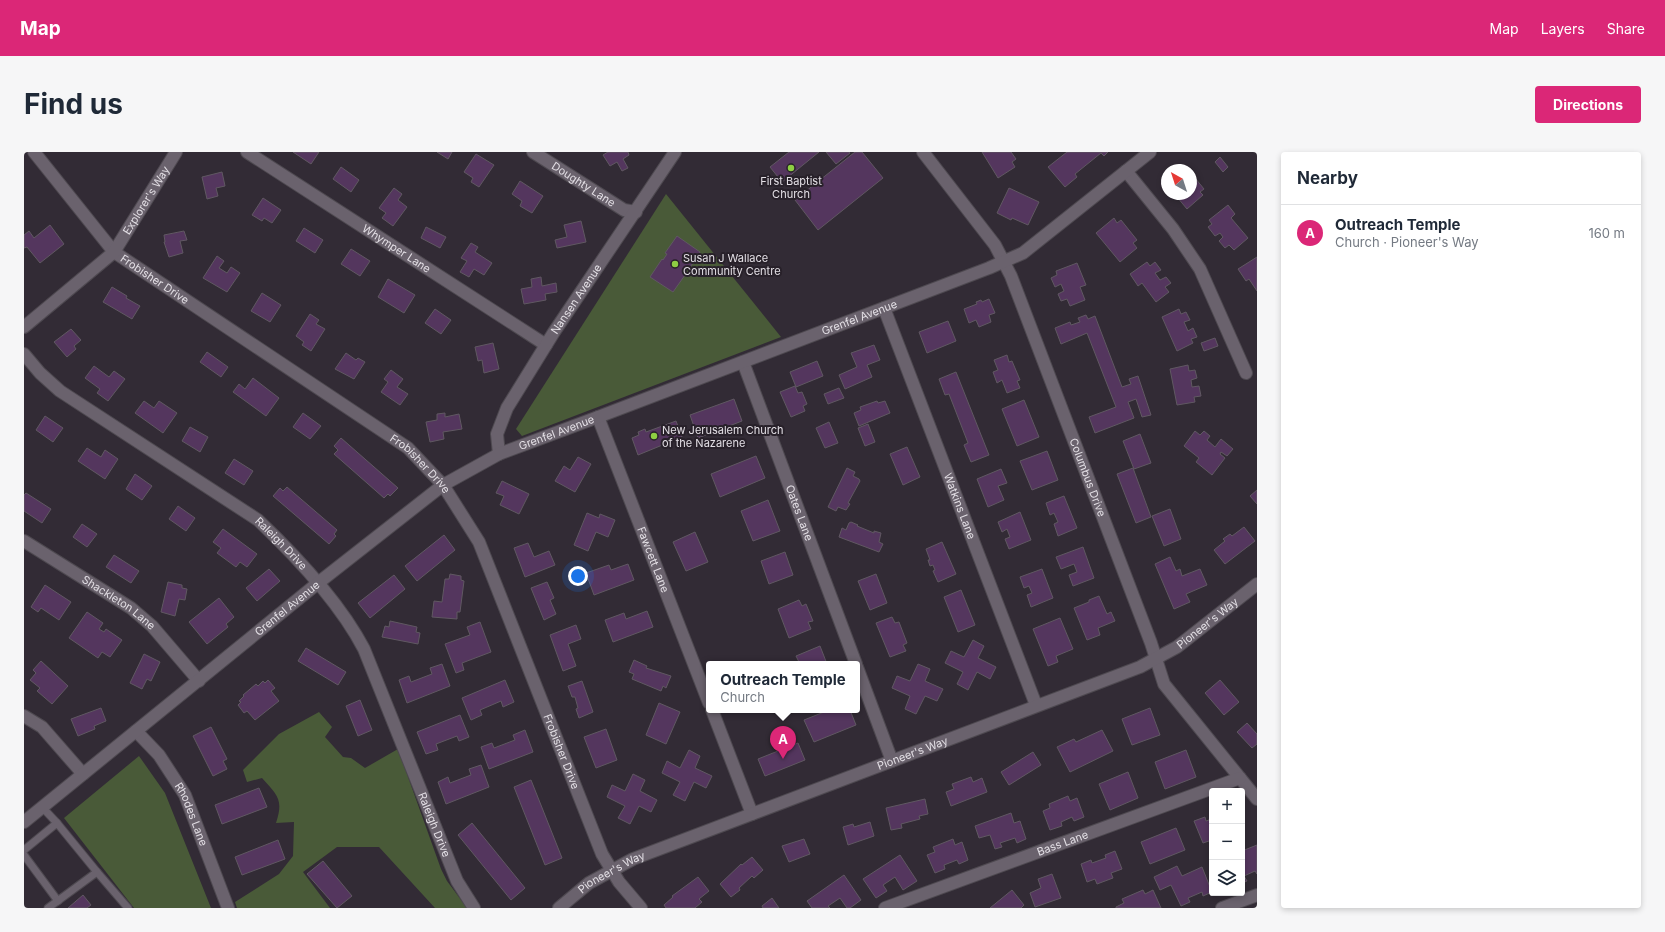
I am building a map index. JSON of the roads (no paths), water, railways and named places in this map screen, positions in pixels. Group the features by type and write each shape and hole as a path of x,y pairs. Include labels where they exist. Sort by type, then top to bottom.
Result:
{"street":[{"name":"Frobisher Drive","path":"34,152 114,252 408,448 443,485 479,542 602,854 619,882 641,908"},
{"name":"Explorer's Way","path":"24,327 114,252 176,152"},
{"name":"Whymper Lane","path":"247,152 546,345"},
{"name":"Doughty Lane","path":"533,152 624,210 636,212"},
{"name":"Nansen Avenue","path":"498,454 497,434 507,408 546,345 675,152"},
{"name":"Columbus Drive","path":"923,152 995,245 1004,262 1042,358 1156,659 1164,684 1257,799"},
{"name":"Grenfel Avenue","path":"24,822 318,583 443,485 498,454 1004,262 1023,253 1150,152"},
{"path":"1126,171 1174,229 1200,270 1246,373"},
{"name":"Watkins Lane","path":"884,308 1036,705"},
{"name":"Raleigh Drive","path":"24,354 40,373 60,391 258,520 285,546 318,583 357,635 364,649 456,881 474,908"},
{"name":"Oates Lane","path":"743,362 855,661"},
{"name":"Fawcett Lane","path":"598,417 706,695"},
{"name":"Shackleton Lane","path":"24,541 131,608 152,626 199,681"},
{"name":"Pioneer's Way","path":"559,908 590,883 633,859 1134,669 1156,659 1177,647 1257,584"},
{"path":"860,675 892,761"},
{"path":"713,713 752,814"},
{"path":"24,716 42,727 83,774"},
{"name":"Rhodes Lane","path":"136,731 160,755 185,795 228,908"},
{"name":"Bass Lane","path":"885,908 1240,778"},
{"path":"1222,908 1257,895"}],"lane":[{"path":"42,807 128,908"},
{"path":"24,850 57,823"},
{"path":"24,855 58,901"},
{"path":"48,908 97,872"}],"place":[{"name":"First Baptist Church","path":"791,168"},
{"name":"Susan J Wallace Community Centre","path":"675,264"},
{"name":"New Jerusalem Church of the Nazarene","path":"654,436"},
{"name":"Outreach Temple","path":"783,759"}]}
